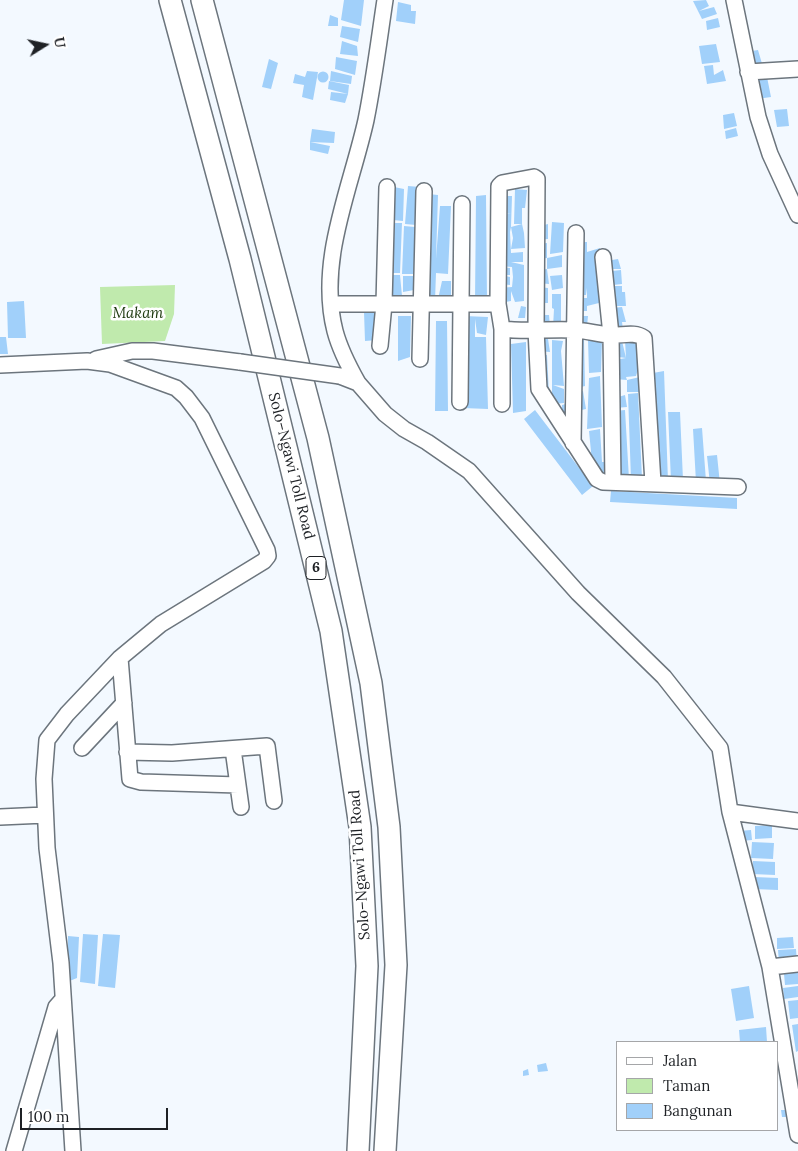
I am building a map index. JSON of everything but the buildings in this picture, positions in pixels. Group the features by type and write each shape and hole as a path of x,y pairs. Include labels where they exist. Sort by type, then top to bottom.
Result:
{"highway":[{"name":"Solo–Ngawi Toll Road","path":"170,0 240,259 331,631 360,827 367,966 358,1151"},
{"name":"Solo–Ngawi Toll Road","path":"202,0 318,438 371,683 389,827 396,965 385,1151"}],"street":[{"path":"385,0 366,120 332,258 331,304 335,334 358,383 385,414 404,429 428,442 470,471 578,594 664,677 720,748 730,812 791,1055 798,1135"},
{"path":"734,0 758,117 770,154 798,215"},
{"path":"748,72 798,69"},
{"path":"502,404 502,329 498,304 499,186 502,183 536,178 536,330 540,393 599,480 738,487"},
{"path":"380,346 384,304 387,187"},
{"path":"420,359 424,191"},
{"path":"460,402 462,204"},
{"path":"573,443 576,233"},
{"path":"604,256 610,335 613,482"},
{"path":"331,304 498,304"},
{"path":"502,329 574,330 610,335 636,334 644,338 653,483"},
{"path":"0,365 87,361 139,351 194,354 340,376 358,383"},
{"path":"73,1151 63,999 45,815 44,772 47,740 67,714 120,658 161,624 264,561 268,556 268,550 202,418 186,397 176,388 159,380 110,364 87,361"},
{"path":"120,658 130,779 135,781 238,785"},
{"path":"82,748 124,703"},
{"path":"128,752 172,753 267,746 274,801"},
{"path":"233,749 241,807"},
{"path":"730,812 798,821"},
{"path":"0,817 45,815"},
{"path":"770,967 798,964"},
{"path":"14,1151 56,1007 63,999"}],"green space":[{"name":"Makam","path":"175,285 174,314 165,341 102,344 100,287"}]}
